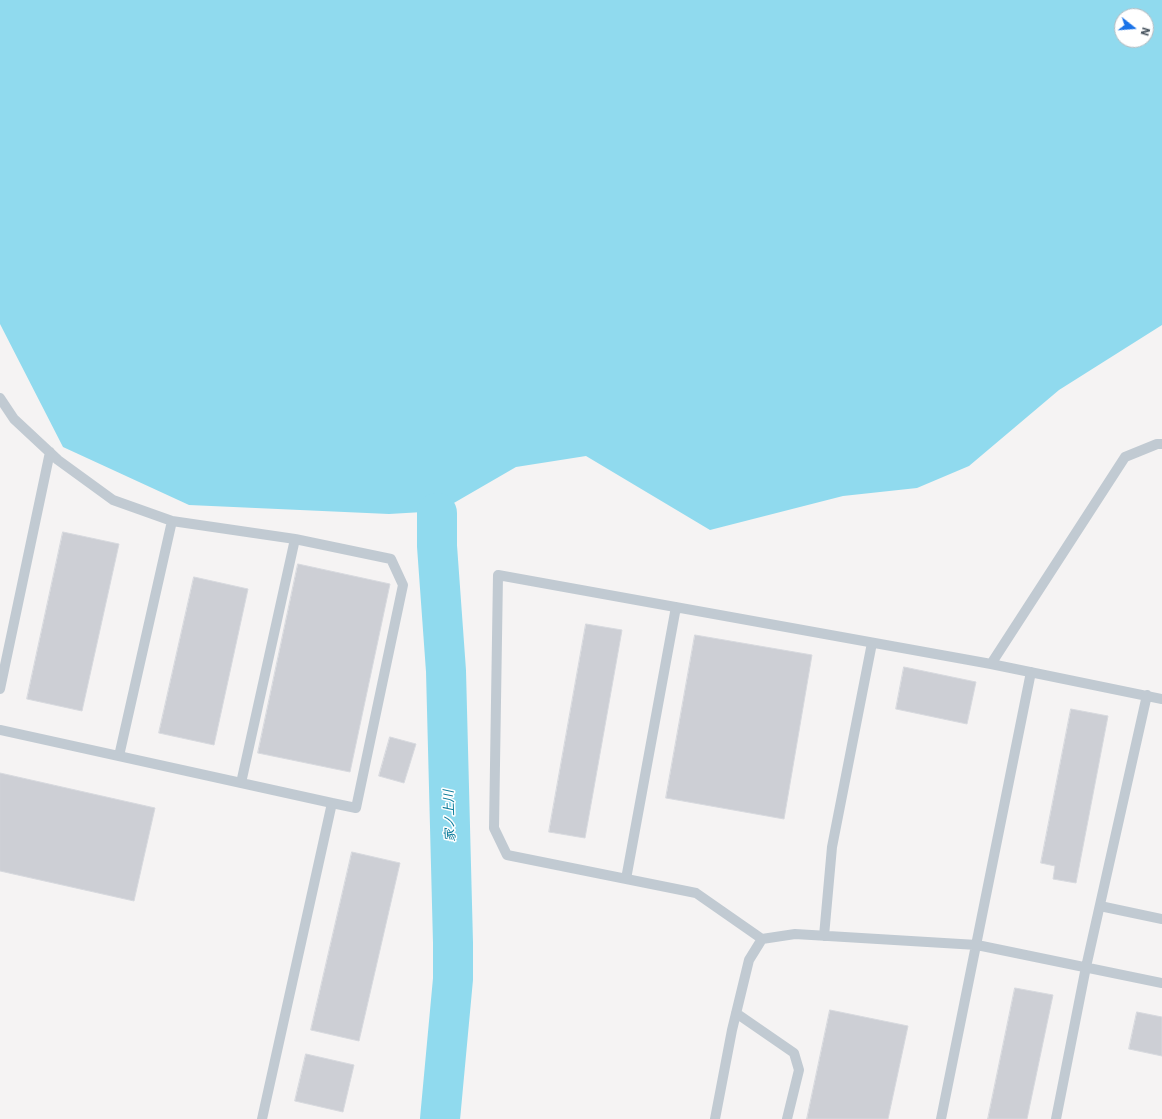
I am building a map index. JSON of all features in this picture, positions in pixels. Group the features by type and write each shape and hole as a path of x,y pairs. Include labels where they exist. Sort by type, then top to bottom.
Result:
{"lane":[{"path":"0,398 14,419 58,460 113,500 172,521 295,539 391,559 403,585 356,808 0,730"},
{"path":"991,664 1125,457 1157,444 1162,444"},
{"path":"0,688 50,452"},
{"path":"119,756 172,521"},
{"path":"241,783 295,539"},
{"path":"1162,699 991,664 498,575 494,828 507,855 696,893 762,939 795,934 977,945 1162,983"},
{"path":"626,879 676,607"},
{"path":"824,936 832,848 872,643"},
{"path":"941,1119 1031,672"},
{"path":"1056,1119 1086,968 1147,696"},
{"path":"262,1119 332,803"},
{"path":"1100,906 1162,919"},
{"path":"715,1119 736,1013 749,960 762,939"},
{"path":"736,1013 794,1053 798,1070 787,1119"}],"water":[{"path":"0,0 1162,0 1162,325 1059,390 969,466 917,488 843,496 710,530 586,456 516,467 440,511 389,514 189,505 63,447 0,324"}],"building":[{"path":"63,532 119,544 82,711 27,699"},
{"path":"298,564 390,584 350,772 258,753"},
{"path":"194,577 248,589 214,745 159,733"},
{"path":"586,624 622,630 585,838 549,832"},
{"path":"695,635 812,655 784,819 666,798"},
{"path":"904,667 976,682 967,724 896,709"},
{"path":"1071,709 1108,716 1076,883 1053,879 1055,866 1041,863"},
{"path":"390,737 416,744 404,783 379,776"},
{"path":"0,773 155,808 134,901 0,871"},
{"path":"352,852 400,863 359,1041 311,1030"},
{"path":"1015,988 1053,995 1027,1119 988,1119"},
{"path":"830,1010 908,1026 888,1119 807,1119"},
{"path":"1137,1012 1162,1017 1162,1056 1129,1049"},
{"path":"306,1054 354,1065 343,1112 295,1101"}],"waterway":[{"name":"家ノ上川","path":"437,513 437,546 446,671 453,943 453,979 440,1119"}]}
